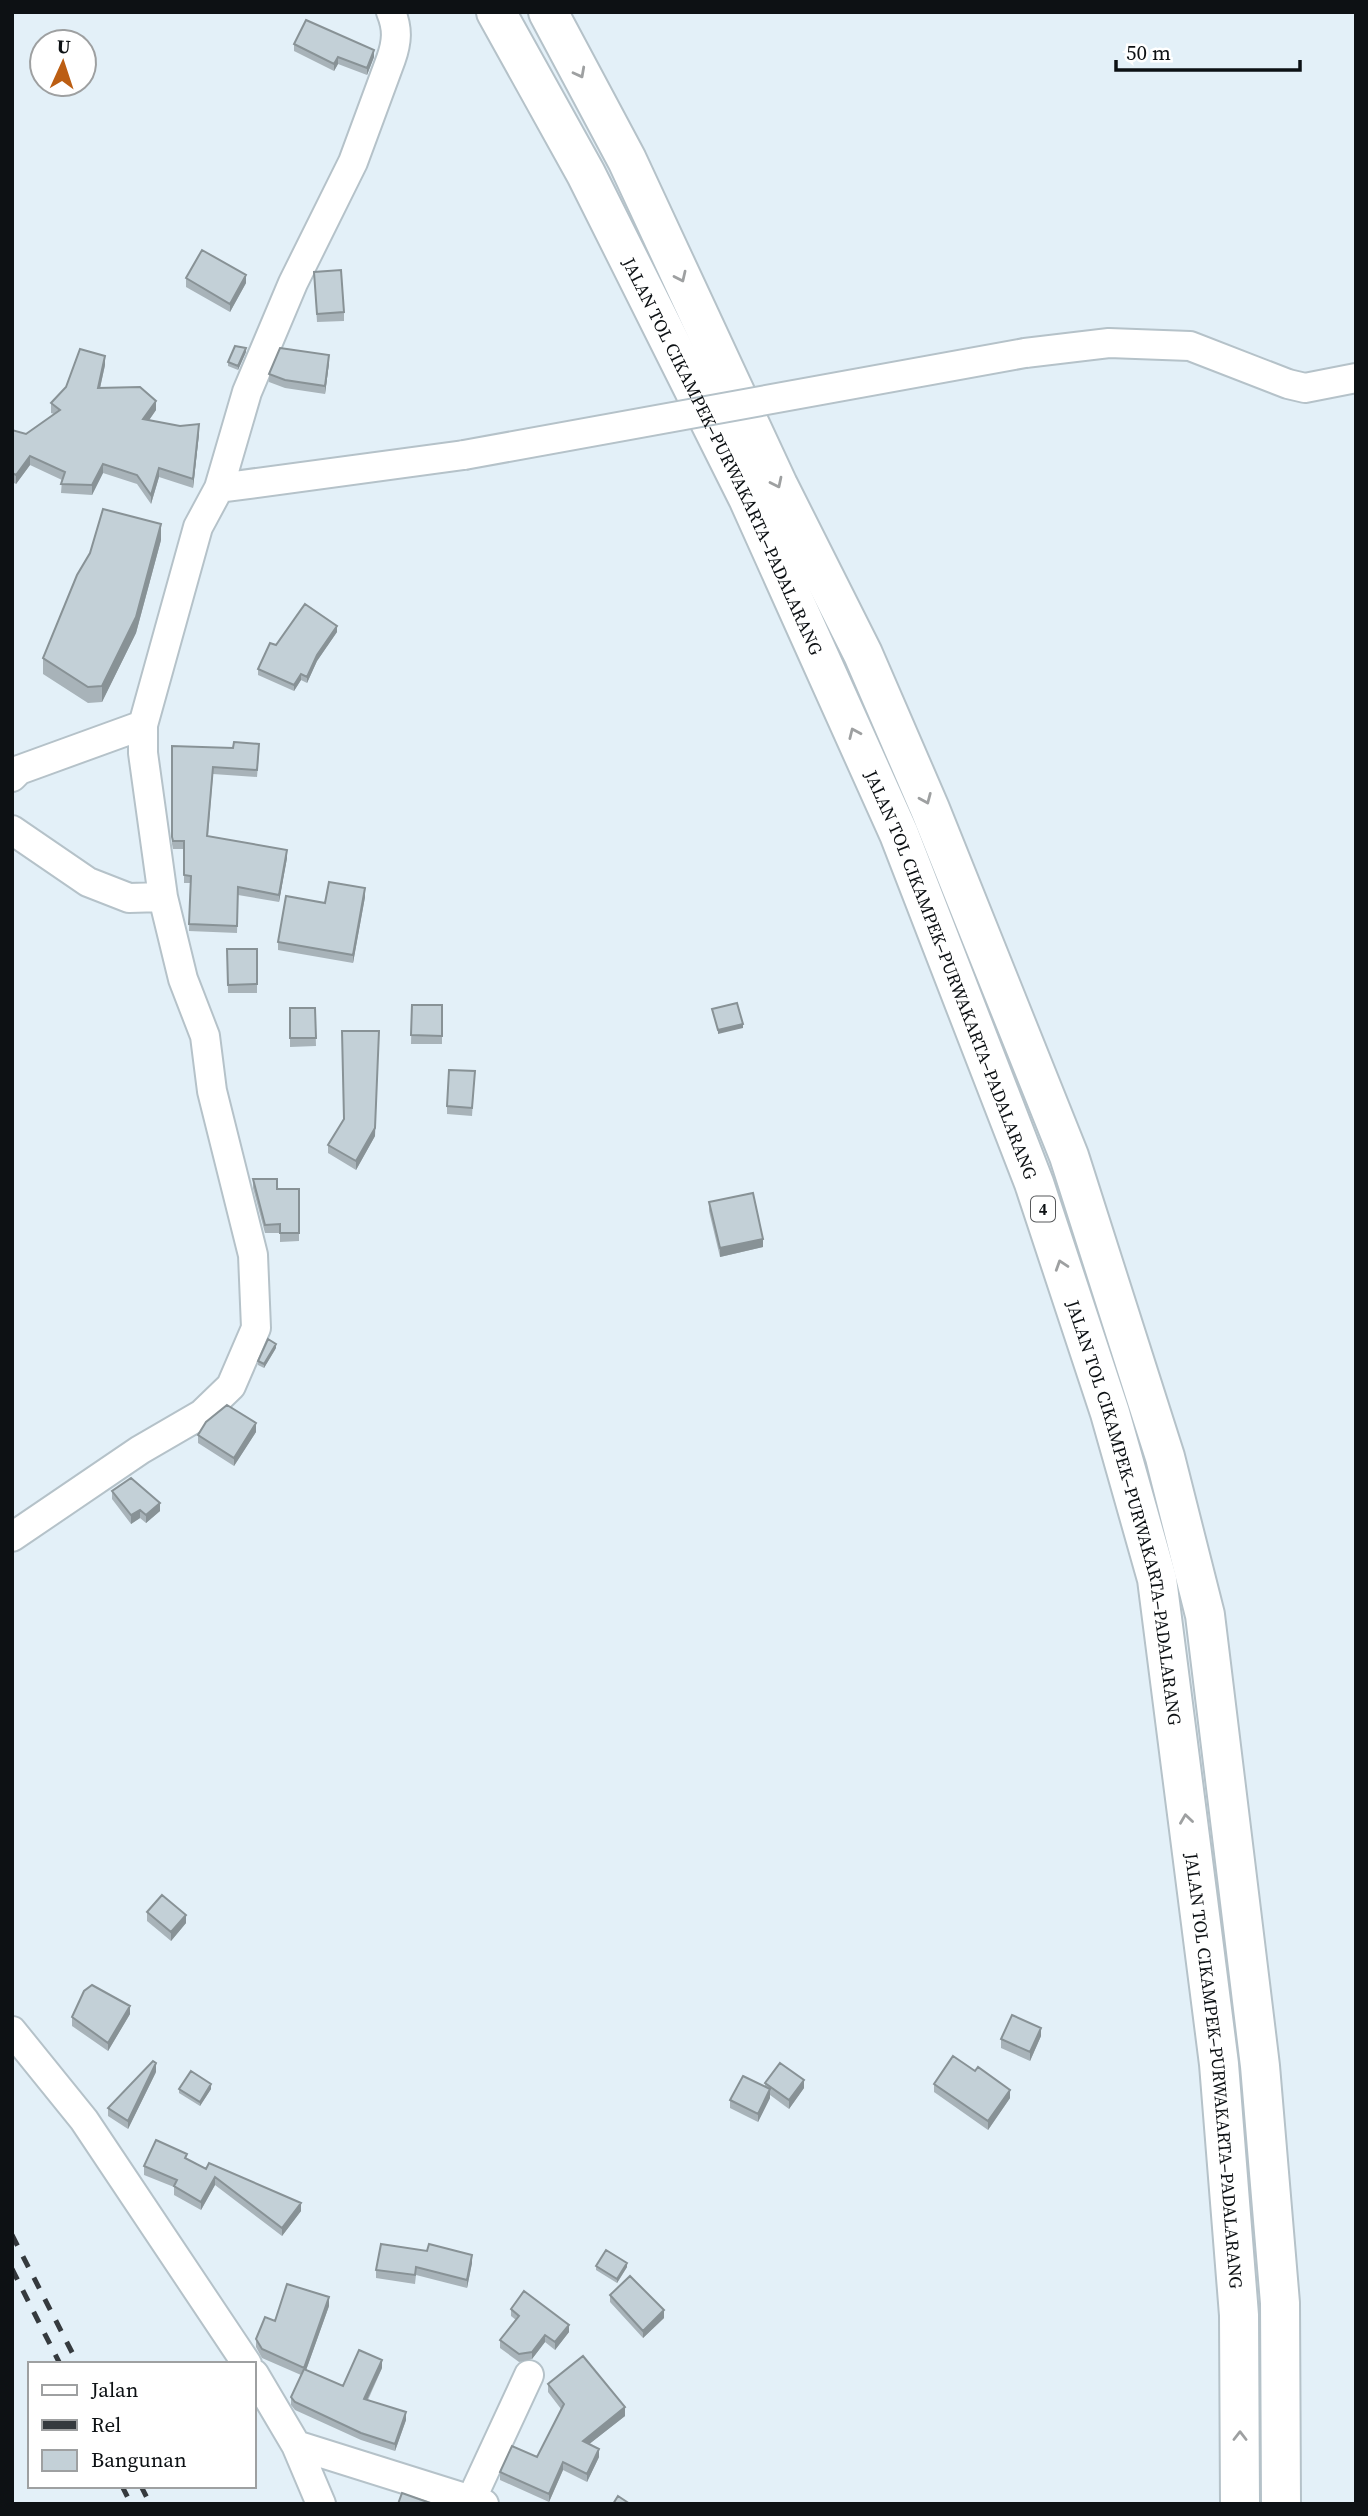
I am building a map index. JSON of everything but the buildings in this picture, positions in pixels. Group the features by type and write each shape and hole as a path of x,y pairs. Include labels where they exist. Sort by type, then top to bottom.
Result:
{"highway":[{"name":"JALAN TOL CIKAMPEK–PURWAKARTA–PADALARANG","path":"496,12 586,174 748,498 899,834 1034,1183 1110,1413 1157,1579 1219,2064 1239,2315 1240,2504"},
{"name":"4","path":"548,12 627,160 778,485 863,654 930,809 1069,1156 1165,1457 1205,1615 1260,2066 1280,2302 1281,2504"}],"street":[{"path":"12,1537 141,1450 202,1414 231,1386 256,1328 253,1255 212,1091 205,1036 183,979 163,897 143,753 143,725 198,527 219,488 247,392 293,284 352,162 391,59 396,43 396,24 391,12"},
{"path":"219,488 464,455 1025,354 1109,343 1190,346 1297,386 1315,386 1356,378"},
{"path":"12,777 19,770 143,725"},
{"path":"12,830 88,883 129,898 163,897"},
{"path":"12,2031 84,2120 246,2362"},
{"path":"296,2445 478,2501 528,2375"},
{"path":"256,2377 296,2445 321,2504"}],"railway":[{"path":"12,2235 77,2362"},
{"path":"12,2269 59,2362"},
{"path":"123,2488 131,2504"},
{"path":"142,2488 150,2504"}]}
